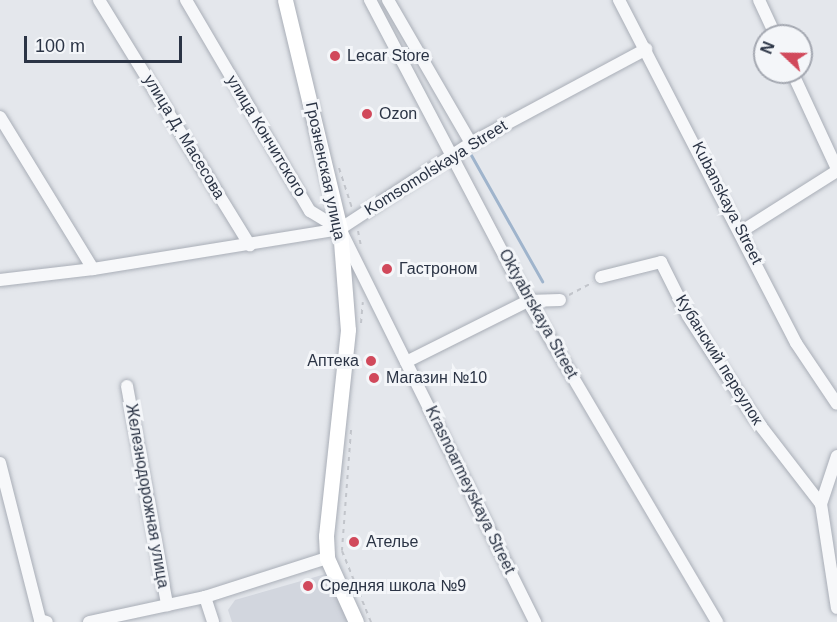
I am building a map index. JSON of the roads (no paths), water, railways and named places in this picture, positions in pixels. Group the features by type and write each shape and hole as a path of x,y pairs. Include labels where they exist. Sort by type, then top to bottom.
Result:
{"main road":[{"name":"Грозненская улица","path":"285,0 340,229 348,330 331,473 327,558"},
{"path":"327,558 356,622"}],"street":[{"name":"улица Д. Масесова","path":"99,0 250,245"},
{"name":"улица Кончитского","path":"186,0 310,211 340,229"},
{"name":"Oktyabrskaya Street","path":"370,0 454,155 528,301 717,622"},
{"path":"388,0 471,143"},
{"name":"Kubanskaya Street","path":"619,0 742,231 796,343 837,405"},
{"path":"759,0 770,24"},
{"name":"Komsomolskaya Street","path":"0,279 93,269 340,229 471,143 646,49"},
{"path":"742,231 837,170 798,84"},
{"path":"0,117 93,269"},
{"name":"Krasnoarmeyskaya Street","path":"340,229 536,622"},
{"name":"Кубанский переулок","path":"601,278 662,262 688,316 753,416 821,504"},
{"path":"406,362 528,301 560,300"},
{"name":"Железнодорожная улица","path":"127,386 167,605"},
{"path":"837,456 821,504 837,606"},
{"path":"0,463 40,620 47,622"},
{"name":"Железнодорожная улица","path":"89,622 205,597 327,558"},
{"path":"205,597 213,622"}],"waterway":[{"path":"471,155 542,281"}],"place":[{"name":"Lecar Store","path":"335,56"},
{"name":"Ozon","path":"367,114"},
{"name":"Гастроном","path":"387,269"},
{"name":"Аптека","path":"371,361"},
{"name":"Магазин №10","path":"374,378"},
{"name":"Ателье","path":"354,542"},
{"name":"Средняя школа №9","path":"308,586"}]}
